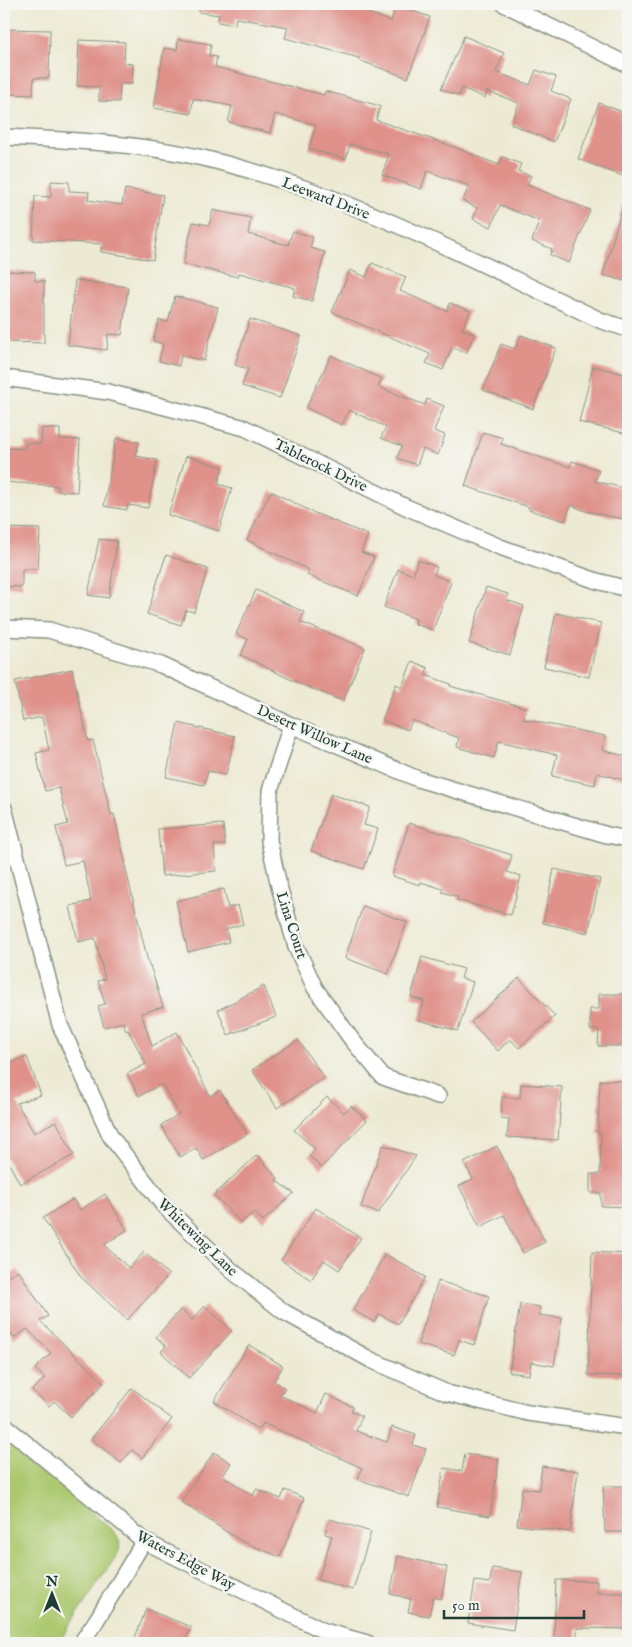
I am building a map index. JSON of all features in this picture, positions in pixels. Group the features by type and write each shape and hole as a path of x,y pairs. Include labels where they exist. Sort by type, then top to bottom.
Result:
{"street":[{"path":"504,4 628,65"},
{"name":"Leeward Drive","path":"4,137 122,143 203,158 313,190 416,233 602,321 628,329"},
{"name":"Tablerock Drive","path":"4,378 108,392 245,428 406,507 500,547 597,581 628,589"},
{"name":"Desert Willow Lane","path":"4,628 49,630 161,665 291,725 418,779 607,835 628,839"},
{"name":"Lina Court","path":"291,725 270,791 269,841 279,886 296,946 315,988 352,1040 384,1077 438,1096"},
{"name":"Whitewing Lane","path":"4,808 60,1025 111,1136 164,1206 231,1270 284,1312 371,1360 447,1393 528,1413 628,1426"},
{"name":"Waters Edge Way","path":"4,1423 144,1541 324,1631 367,1643"},
{"path":"81,1643 144,1541"}],"green space":[{"path":"4,1436 114,1532 119,1539 118,1553 58,1643 4,1643"}],"building":[{"path":"199,4 344,4 391,21 396,5 430,17 408,78 358,60 359,58 285,38 288,27 236,18 235,25 218,22 219,15 199,12"},
{"path":"4,29 50,30 49,78 34,78 33,95 4,94"},
{"path":"464,36 504,53 496,72 530,85 536,70 556,77 551,91 571,99 554,142 511,124 519,103 487,91 485,98 462,88 459,96 441,89"},
{"path":"178,39 211,44 209,56 217,57 215,67 324,95 325,91 380,106 376,120 499,165 503,157 521,164 518,171 531,176 527,185 590,210 569,263 550,255 552,249 532,241 539,221 500,205 491,227 473,219 477,208 463,201 469,186 427,171 421,189 382,175 389,154 350,144 346,159 309,149 316,125 275,114 270,133 228,122 232,106 193,99 191,114 154,108 164,48 177,50"},
{"path":"79,40 125,42 124,63 133,64 132,84 120,84 119,102 99,101 99,87 77,86"},
{"path":"599,103 628,114 628,178 578,159"},
{"path":"51,181 69,182 69,191 89,192 88,200 122,205 125,189 163,195 153,260 101,252 102,244 33,240 35,196 51,197"},
{"path":"624,201 628,201 628,282 603,275"},
{"path":"213,210 251,218 248,234 288,245 293,231 313,237 310,248 325,252 312,301 293,296 295,288 239,273 238,277 183,264 193,222 209,225"},
{"path":"372,263 406,277 400,291 447,311 450,303 470,311 462,329 475,334 466,353 452,347 443,370 426,363 430,354 332,312 350,270 366,277"},
{"path":"4,271 35,272 35,281 44,281 44,343 7,342 7,324 4,324"},
{"path":"75,280 128,287 122,335 108,334 107,350 68,345"},
{"path":"175,296 218,307 204,361 181,355 179,366 159,361 163,344 153,341 159,320 168,322"},
{"path":"250,319 301,336 280,398 242,386 248,369 235,365"},
{"path":"521,335 556,348 533,409 483,390 501,344 515,349"},
{"path":"331,355 382,379 378,387 425,405 427,399 444,406 434,431 445,435 438,455 423,449 417,465 397,458 402,446 381,438 386,427 349,410 342,425 306,408"},
{"path":"593,366 628,375 628,416 624,433 579,422"},
{"path":"42,428 60,429 60,439 80,440 77,492 58,491 58,486 4,482 4,448 25,449 26,443 41,444"},
{"path":"483,432 503,438 501,444 545,459 570,467 572,461 599,470 595,481 628,489 628,520 585,511 571,505 565,521 529,510 529,507 465,486"},
{"path":"116,438 139,442 136,456 157,460 148,508 128,505 127,510 104,506"},
{"path":"186,456 223,467 218,484 232,488 219,531 168,515"},
{"path":"271,491 312,512 368,535 361,552 374,557 358,596 307,575 309,570 247,540"},
{"path":"4,528 40,529 38,569 22,569 22,587 4,586"},
{"path":"99,539 117,541 109,598 88,595"},
{"path":"166,555 208,569 194,612 186,610 181,625 147,614"},
{"path":"418,560 437,567 434,575 451,582 433,630 415,624 416,619 384,607 398,569 413,575"},
{"path":"486,587 508,594 506,600 524,606 510,655 469,643"},
{"path":"256,590 304,612 300,622 365,648 343,701 300,684 241,655 248,639 236,634"},
{"path":"556,613 601,623 589,677 544,667"},
{"path":"412,661 428,668 425,675 451,684 450,686 527,708 523,719 605,736 602,750 628,757 628,781 597,773 595,785 552,776 557,755 499,741 494,758 457,747 459,738 412,720 408,730 382,720 396,684 402,687"},
{"path":"72,669 88,741 93,740 111,815 114,814 149,966 163,1007 141,1013 152,1046 177,1032 210,1096 220,1090 247,1134 203,1160 196,1148 180,1157 161,1125 179,1114 162,1084 139,1096 127,1074 146,1064 128,1030 126,1031 123,1022 104,1027 98,1006 105,1004 98,981 105,979 95,938 78,942 70,906 91,901 83,861 64,865 56,827 68,824 59,788 45,791 36,753 49,750 42,717 23,721 15,681"},
{"path":"178,723 235,736 226,775 208,771 204,785 166,777"},
{"path":"331,794 370,807 364,825 378,829 364,869 311,851"},
{"path":"409,823 512,855 507,872 521,876 511,915 457,900 458,897 442,892 443,889 421,882 420,885 392,876"},
{"path":"223,824 225,845 214,845 216,871 162,876 158,829"},
{"path":"554,869 600,879 588,933 543,923"},
{"path":"224,889 228,908 238,905 243,924 226,929 229,942 188,952 176,901"},
{"path":"363,906 407,922 388,974 345,958"},
{"path":"422,957 464,969 461,978 473,982 458,1031 419,1020 424,1001 411,997"},
{"path":"519,978 555,1016 519,1048 510,1039 498,1051 471,1022"},
{"path":"264,986 276,1017 228,1035 218,1010"},
{"path":"599,994 628,994 628,1046 598,1046 599,1030 590,1030 590,1009 599,1009"},
{"path":"298,1040 324,1078 277,1108 252,1070"},
{"path":"27,1057 41,1095 17,1103 34,1133 56,1121 74,1155 20,1184 4,1154 4,1065"},
{"path":"600,1080 628,1081 628,1207 601,1206 601,1193 590,1193 590,1174 600,1174 601,1133 598,1133"},
{"path":"521,1084 562,1087 558,1140 507,1137 509,1119 501,1118 502,1097 520,1098"},
{"path":"327,1097 344,1113 351,1106 367,1120 321,1168 309,1155 315,1149 294,1130"},
{"path":"383,1145 416,1156 378,1213 361,1207"},
{"path":"497,1146 545,1242 523,1253 504,1215 480,1227 459,1186 473,1179 464,1163"},
{"path":"257,1155 278,1178 276,1181 294,1193 263,1221 254,1212 241,1223 214,1195"},
{"path":"105,1194 127,1230 104,1245 129,1268 144,1252 169,1275 127,1320 81,1277 43,1218 73,1199 80,1210"},
{"path":"316,1208 361,1238 339,1270 324,1260 311,1280 281,1260"},
{"path":"592,1252 628,1254 628,1376 588,1375"},
{"path":"385,1254 425,1277 398,1324 379,1314 374,1322 353,1310"},
{"path":"18,1270 48,1316 40,1321 104,1383 71,1417 54,1401 49,1406 32,1390 45,1378 35,1369 51,1353 27,1329 14,1338 4,1323 4,1279"},
{"path":"438,1281 489,1296 474,1345 459,1340 454,1355 418,1344"},
{"path":"520,1304 540,1307 539,1315 562,1318 554,1366 531,1362 529,1375 509,1372"},
{"path":"205,1306 232,1331 189,1378 161,1352 166,1346 156,1337 181,1309 192,1320"},
{"path":"249,1345 283,1366 274,1381 285,1388 280,1395 317,1413 326,1394 353,1407 351,1411 362,1416 356,1431 387,1442 392,1427 416,1435 413,1445 426,1449 409,1497 358,1479 362,1468 263,1423 259,1430 214,1401"},
{"path":"132,1388 172,1419 142,1458 132,1450 121,1463 91,1439"},
{"path":"214,1452 231,1463 223,1476 253,1496 256,1489 281,1499 285,1490 304,1498 280,1557 241,1541 181,1502"},
{"path":"465,1454 499,1459 490,1516 437,1507 444,1468 462,1471"},
{"path":"542,1466 578,1471 570,1532 517,1525 522,1488 539,1490"},
{"path":"603,1486 628,1486 628,1532 605,1532"},
{"path":"330,1519 371,1532 353,1590 318,1580 332,1536 325,1534"},
{"path":"398,1556 447,1567 441,1599 433,1597 429,1616 408,1612 411,1599 390,1594"},
{"path":"492,1568 522,1572 513,1630 468,1623 475,1581 490,1583"},
{"path":"556,1580 597,1581 597,1593 628,1593 628,1629 577,1628 577,1638 554,1637"},
{"path":"146,1609 191,1627 184,1643 133,1643"}]}
